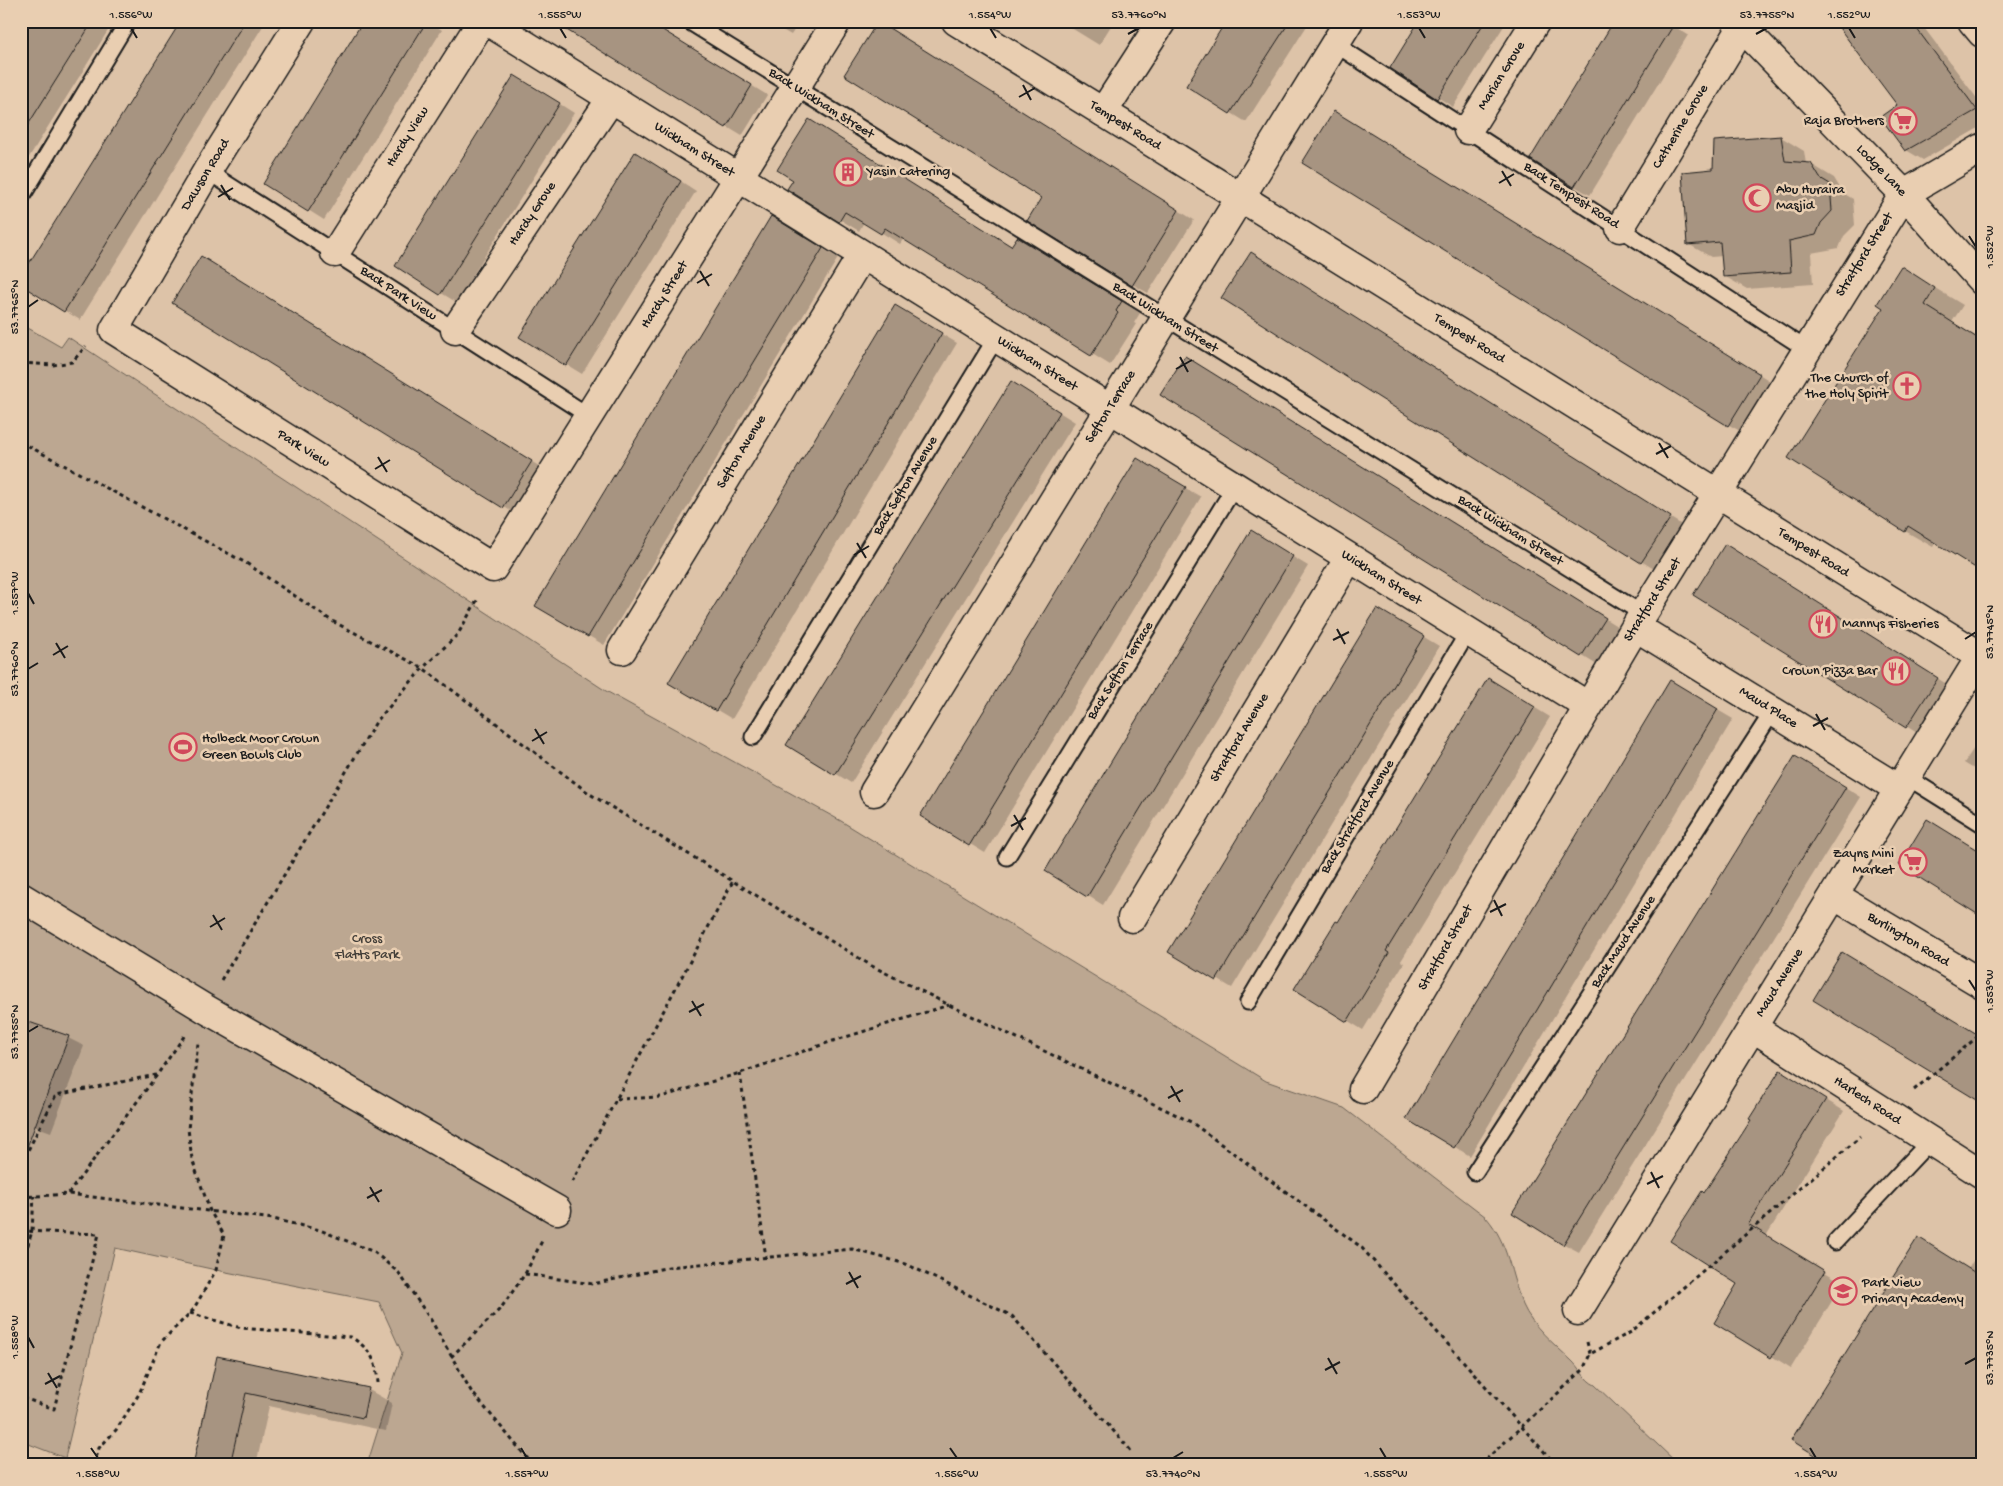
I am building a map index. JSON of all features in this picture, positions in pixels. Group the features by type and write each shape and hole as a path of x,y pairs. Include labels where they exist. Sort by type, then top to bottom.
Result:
{"street":[{"name":"Dawson Road","path":"114,330 207,171 301,21"},
{"name":"Hardy View","path":"335,253 482,21"},
{"name":"Wickham Street","path":"487,21 1588,706"},
{"name":"Hardy Street","path":"493,568 837,21"},
{"path":"1103,112 1162,21"},
{"name":"Sefton Terrace","path":"874,792 1349,21"},
{"name":"Marian Grove","path":"1468,130 1536,21"},
{"path":"1972,21 1982,34"},
{"name":"Tempest Road","path":"962,23 1240,198 1981,656"},
{"name":"Lodge Lane","path":"1739,24 1904,194 1982,281"},
{"name":"Catherine Grove","path":"1620,228 1739,24"},
{"name":"Hardy Grove","path":"455,330 612,99"},
{"name":"Stratford Street","path":"1364,1089 1588,706 1719,494 1806,348 1904,194 1982,148"},
{"name":"Sefton Avenue","path":"622,650 862,255"},
{"name":"Park View","path":"114,330 493,568"},
{"name":"Stratford Avenue","path":"1132,918 1349,558"},
{"name":"Maud Place","path":"1640,620 1773,711 1903,783"},
{"name":"Maud Avenue","path":"1578,1312 1981,656"},
{"name":"Burlington Road","path":"1835,896 1982,984"},
{"path":"21,897 204,1008 557,1210"},
{"name":"Harlech Road","path":"1752,1027 1982,1174"}],"lane":[{"path":"21,198 128,21"},
{"name":"Back Wickham Street","path":"688,21 1166,318 1640,620"},
{"name":"Back Tempest Road","path":"1335,44 1806,348"},
{"name":"Back Park View","path":"207,171 589,416"},
{"name":"Back Sefton Avenue","path":"754,737 996,338"},
{"name":"Back Sefton Terrace","path":"1007,856 1235,486"},
{"name":"Back Stratford Avenue","path":"1248,1002 1468,632"},
{"name":"Back Maud Avenue","path":"1475,1172 1773,711"},
{"path":"1903,783 1982,824"},
{"path":"1834,1242 1930,1141"}],"path":[{"path":"21,363 53,365 72,362 84,347 114,330"},
{"path":"21,442 246,563 332,621 423,668 590,794 872,966 1191,1122 1361,1247 1556,1465"},
{"path":"68,1194 157,1075 204,1008 376,722 423,668 458,634 493,568"},
{"path":"451,1358 501,1308 525,1274 557,1210 733,880"},
{"path":"616,1100 661,1097 740,1073 833,1040 949,1005"},
{"path":"94,1465 99,1448 116,1430 139,1394 161,1342 190,1313 216,1270 224,1235 210,1211 192,1158 188,1129 192,1086 204,1008"},
{"path":"1480,1465 1583,1370 1590,1354 1631,1332 1982,1033"},
{"path":"740,1073 766,1258"},
{"path":"21,1164 56,1095 157,1075"},
{"path":"21,1197 68,1194 273,1219 320,1230 374,1252 399,1273 431,1320 471,1391 533,1465"},
{"path":"21,1269 32,1231 34,1196"},
{"path":"21,1231 99,1234 54,1409 21,1397"},
{"path":"525,1274 593,1284 670,1268 852,1249 906,1264 1012,1316 1133,1453"},
{"path":"190,1313 241,1328 351,1337 366,1347 377,1365 378,1383"}],"green space":[{"name":"Cross Flatts Park","path":"21,324 61,347 68,337 606,691 841,821 1266,1081 1344,1108 1486,1217 1505,1249 1518,1293 1532,1320 1588,1380 1679,1465 367,1465 402,1353 379,1302 115,1248 65,1458 21,1441"}],"building":[{"path":"21,21 93,21 21,136"},
{"path":"181,21 245,21 64,312 21,285 21,276"},
{"path":"363,21 427,21 308,212 263,184"},
{"path":"552,21 648,21 752,85 726,128"},
{"path":"878,21 1179,210 1132,286 1027,221 1041,198 844,75"},
{"path":"1226,21 1290,21 1230,114 1186,86"},
{"path":"1419,21 1485,21 1437,99 1390,68"},
{"path":"1614,21 1676,21 1574,187 1530,159"},
{"path":"1834,21 1911,21 1977,110 1905,151 1880,117 1897,105"},
{"path":"514,75 560,103 440,295 395,266"},
{"path":"1334,111 1760,374 1728,426 1302,163"},
{"path":"809,119 1011,246 1017,237 1122,301 1116,311 1118,313 1091,356 885,228 881,234 845,212 839,222 787,189 793,180 777,170"},
{"name":"Abu Huraira Masjid","path":"1781,136 1785,161 1811,163 1820,178 1830,184 1832,211 1821,223 1816,235 1789,241 1791,272 1723,277 1720,242 1687,245 1682,172 1713,169 1714,141"},
{"path":"635,152 681,181 566,366 519,337"},
{"path":"771,216 823,248 588,637 535,606"},
{"path":"1251,252 1671,517 1641,563 1221,298"},
{"path":"201,256 532,461 503,508 172,303"},
{"name":"The Church of the Holy Spirit","path":"1901,266 1935,288 1925,305 1982,341 1982,572 1908,526 1905,532 1788,458 1883,308 1877,304"},
{"path":"895,305 942,333 716,711 668,683"},
{"path":"1185,356 1606,618 1581,657 1160,395"},
{"path":"1011,381 1060,412 835,775 786,745"},
{"path":"1137,458 1186,487 969,846 920,816"},
{"path":"1251,530 1293,556 1087,897 1045,871"},
{"path":"1725,544 1938,678 1906,728 1693,595"},
{"path":"1377,608 1424,636 1216,981 1168,952"},
{"path":"1488,678 1535,707 1386,951 1389,953 1347,1022 1294,989 1336,921 1338,922"},
{"path":"1670,680 1718,709 1454,1148 1406,1119"},
{"path":"1795,756 1846,787 1563,1245 1512,1213"},
{"path":"1927,819 1982,853 1982,917 1899,865"},
{"path":"1842,952 1982,1037 1982,1103 1813,1000"},
{"path":"29,1022 69,1036 24,1155 21,1154 21,1041"},
{"path":"1780,1070 1826,1099 1748,1224 1825,1271 1771,1358 1714,1323 1737,1284 1670,1241 1702,1191 1704,1193 1751,1120 1749,1119"},
{"path":"1918,1237 1982,1277 1982,1465 1831,1465 1791,1440"},
{"path":"217,1356 369,1388 363,1418 246,1393 230,1465 193,1465"}],"place":[{"name":"Raja Brothers","path":"1903,121"},
{"name":"Yasin Catering","path":"848,172"},
{"name":"Abu Huraira Masjid","path":"1757,198"},
{"name":"The Church of the Holy Spirit","path":"1907,386"},
{"name":"Mannys Fisheries","path":"1823,624"},
{"name":"Crown Pizza Bar","path":"1896,671"},
{"name":"Holbeck Moor Crown Green Bowls Club","path":"183,747"},
{"name":"Zayns Mini Market","path":"1913,862"},
{"name":"Park View Primary Academy","path":"1843,1291"}]}
